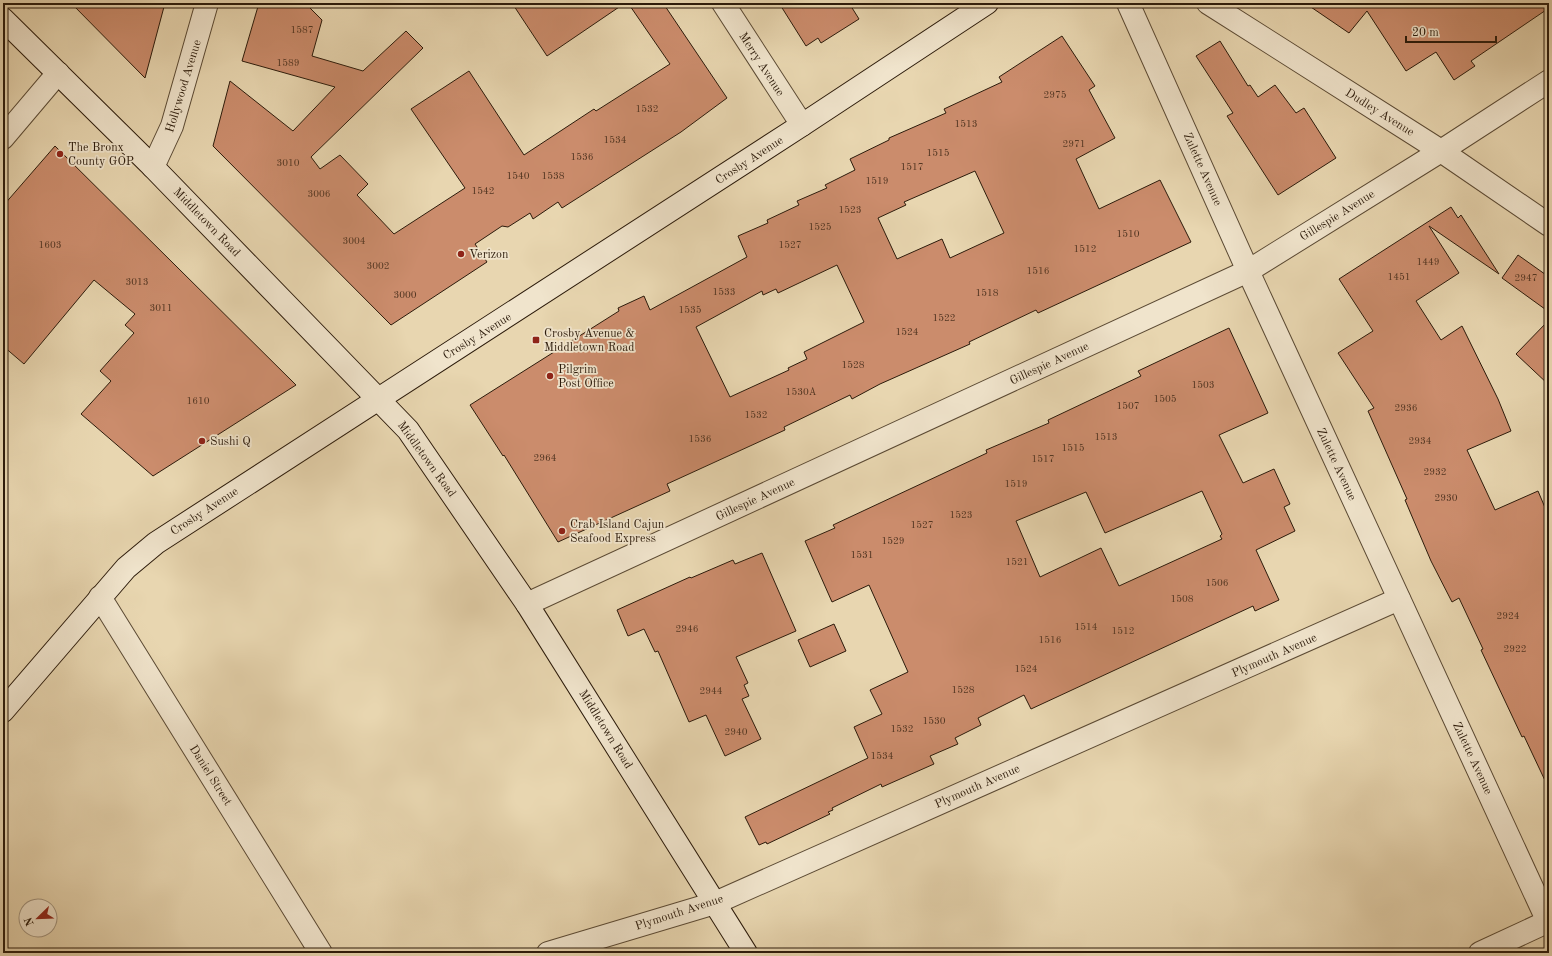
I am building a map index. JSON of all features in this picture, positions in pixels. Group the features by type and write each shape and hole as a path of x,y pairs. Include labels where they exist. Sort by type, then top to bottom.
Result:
{"street":[{"name":"Hollywood Avenue","path":"153,167 174,120 207,3"},
{"name":"Merry Avenue","path":"723,3 802,125"},
{"name":"Crosby Avenue","path":"3,711 126,568 156,543 802,125 987,3"},
{"name":"Zulette Avenue","path":"1128,3 1248,271 1549,922"},
{"name":"Dudley Avenue","path":"1208,3 1441,151 1549,225"},
{"name":"Middletown Road","path":"3,19 153,167 408,430 526,604 746,953"},
{"path":"3,138 58,73"},
{"name":"Gillespie Avenue","path":"526,604 1248,271 1441,151 1549,81"},
{"name":"Daniel Street","path":"100,597 321,953"},
{"name":"Plymouth Avenue","path":"548,953 715,903 1399,599"},
{"path":"1480,953 1549,922"}],"building":[{"path":"71,3 165,3 145,78"},
{"path":"259,3 305,3 322,20 312,56 363,71 406,31 423,48 311,157 320,169 340,155 368,184 357,195 394,234 465,188 411,109 469,71 524,155 594,109 596,111 670,64 628,3 663,3 727,98 681,132 562,208 558,202 533,219 530,213 508,227 502,226 475,244 487,262 391,325 213,146 230,81 293,131 335,87 242,61"},
{"path":"512,3 625,3 547,56"},
{"path":"779,3 849,3 859,19 821,43 818,38 806,46"},
{"path":"1305,3 1549,3 1549,8 1471,61 1475,66 1454,80 1436,52 1406,71 1367,11 1349,33"},
{"path":"1062,36 1095,86 1089,90 1115,138 1076,159 1099,209 1160,180 1191,242 1038,313 1036,310 969,342 970,344 880,384 852,399 850,395 784,427 785,430 667,484 670,491 558,542 504,455 503,456 470,405 619,311 618,308 644,296 650,310 747,257 738,236 768,223 767,220 799,205 797,201 827,188 825,185 855,170 850,159 889,140 889,138 946,113 944,109 1002,82 999,77","holes":["975,171 1004,233 950,258 942,239 897,259 878,218 906,205 904,202","837,265 864,322 804,352 807,359 788,368 789,370 730,397 696,327 762,291 763,295 776,289 778,293"]},
{"path":"1220,41 1248,86 1250,85 1258,97 1275,85 1296,113 1304,108 1336,158 1278,195 1227,116 1233,113 1196,56"},
{"path":"55,146 296,385 153,476 81,414 111,381 100,371 134,333 125,325 135,314 94,280 24,364 3,346 3,206"},
{"path":"1451,207 1458,218 1461,215 1499,274 1429,226 1459,273 1416,301 1441,340 1462,326 1498,399 1511,431 1467,450 1495,510 1538,491 1549,517 1549,789 1524,736 1522,737 1481,650 1483,649 1459,598 1452,602 1431,561 1405,500 1407,499 1368,411 1374,408 1338,353 1373,331 1339,279"},
{"path":"1518,255 1549,277 1549,312 1502,278"},
{"path":"1549,320 1549,385 1516,354"},
{"path":"1229,328 1268,413 1219,435 1243,483 1274,469 1290,504 1284,507 1295,531 1256,550 1279,600 1255,611 1253,606 1031,709 1024,695 978,718 981,725 955,738 958,744 930,756 934,764 882,787 881,784 832,808 833,810 828,812 830,814 767,844 766,842 759,845 745,817 868,758 854,727 882,714 870,690 908,672 869,585 832,602 805,541 835,528 833,525 987,453 986,450 1049,423 1048,420 1141,376 1138,371","holes":["1202,491 1222,534 1220,536 1222,539 1119,586 1101,548 1040,577 1016,521 1086,492 1105,533"]},
{"path":"762,553 796,631 736,657 748,683 744,685 749,696 742,699 761,739 725,756 706,715 689,722 658,651 655,652 644,629 628,636 617,610 690,577 691,578 733,560 735,564"},
{"path":"834,624 846,651 810,667 798,640"}],"place":[{"name":"The Bronx County GOP","path":"60,154"},
{"name":"Verizon","path":"461,254"},
{"name":"Crosby Avenue & Middletown Road","path":"536,340"},
{"name":"Pilgrim Post Office","path":"550,376"},
{"name":"Sushi Q","path":"202,441"},
{"name":"Crab Island Cajun Seafood Express","path":"562,531"}]}
